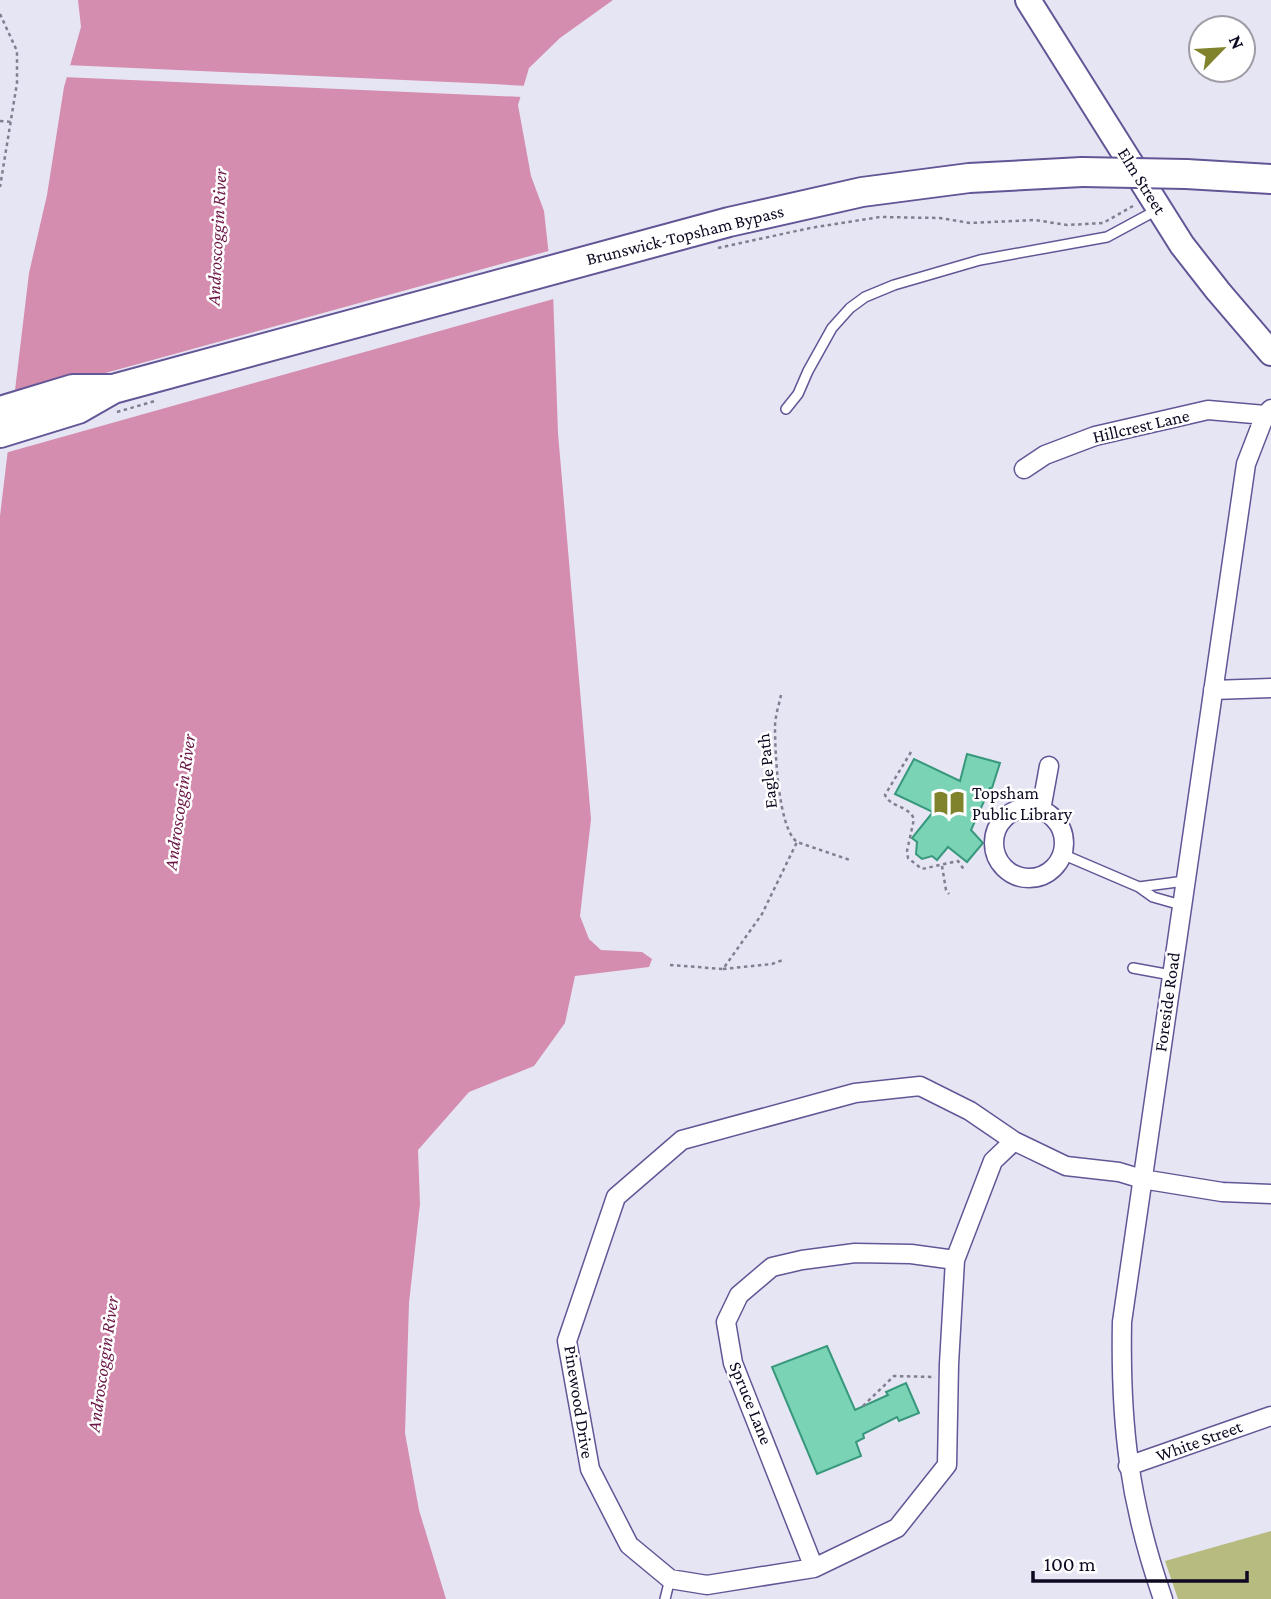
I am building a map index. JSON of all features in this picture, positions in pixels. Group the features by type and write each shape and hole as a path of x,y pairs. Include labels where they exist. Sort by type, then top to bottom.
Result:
{"highway":[{"name":"Brunswick-Topsham Bypass","path":"113,389 629,248 862,192 969,178 1082,172 1271,179"},
{"path":"0,411 73,389 113,389"},
{"path":"0,433 78,410 113,389"}],"main road":[{"name":"Elm Street","path":"1028,0 1182,245 1271,353"}],"street":[{"name":"Hillcrest Lane","path":"1024,469 1045,454 1095,436 1208,410 1268,412"},
{"name":"Foreside Road","path":"1163,1599 1141,1528 1128,1466 1121,1396 1122,1322 1246,464 1268,412"},
{"path":"1213,690 1271,688"},
{"path":"1041,810 1049,766"},
{"path":"1019,809 1041,810 1051,815 1062,833 1062,854 1049,871 1029,878 1009,872 995,855 993,843 1000,822 1019,809"},
{"name":"Pinewood Drive","path":"670,1579 629,1545 590,1469 567,1341 616,1197 682,1140 855,1093 920,1086 970,1111 1014,1141 1066,1166 1119,1172 1142,1179 1222,1192 1271,1194"},
{"path":"670,1579 707,1585 814,1568 897,1528 947,1465 955,1260 993,1161 1014,1141"},
{"name":"Spruce Lane","path":"814,1568 733,1363 726,1322 739,1295 772,1267 855,1253 911,1254 955,1260"},
{"name":"White Street","path":"1128,1466 1271,1416"}],"lane":[{"path":"786,410 798,394 832,328 850,308 865,297 894,285 980,260 1107,237 1155,202"},
{"path":"1062,854 1139,887 1153,897 1181,905"},
{"path":"1139,887 1185,881"},
{"path":"1133,968 1171,975"},
{"path":"665,1599 670,1579"}],"path":[{"path":"0,14 17,51 18,83 0,187"},
{"path":"0,121 12,121"},
{"path":"709,250 880,216 940,218 970,223 1035,220 1067,225 1103,223 1155,202"},
{"name":"Eagle Path","path":"781,695 775,726 776,773 786,826 791,838 797,842"},
{"path":"911,752 885,795 892,803 909,810 914,819 908,858 922,869 958,861 965,871"},
{"path":"723,969 762,914 797,842 850,860"},
{"path":"942,866 949,894"},
{"path":"670,965 723,969 772,964 783,960"},
{"path":"863,1406 894,1376 952,1370"},
{"path":"883,1386 888,1391"}],"green space":[{"path":"1271,1531 1271,1599 1178,1599 1165,1561"}],"water":[{"name":"Androscoggin River","path":"78,0 613,0 560,38 529,68 518,105 531,176 544,211 553,292 558,433 591,819 580,916 589,939 601,950 642,952 652,959 649,967 575,976 565,1023 534,1066 469,1092 418,1150 420,1204 409,1303 405,1433 419,1510 446,1599 0,1599 0,516 29,273 47,195 64,87 81,27"}],"pier":[{"path":"66,65 527,86 523,97 63,77"},
{"path":"552,250 557,298 5,453 11,399"}],"building":[{"name":"Topsham Public Library","path":"967,754 1000,763 992,788 971,830 983,843 967,862 948,847 937,860 932,856 922,859 916,854 917,842 912,838 933,812 895,794 914,759 960,781"},
{"path":"827,1346 855,1410 888,1395 886,1392 906,1383 919,1413 899,1421 897,1417 863,1434 864,1438 856,1442 861,1456 817,1474 772,1367"}],"place":[{"name":"Topsham Public Library","path":"949,803"}]}
